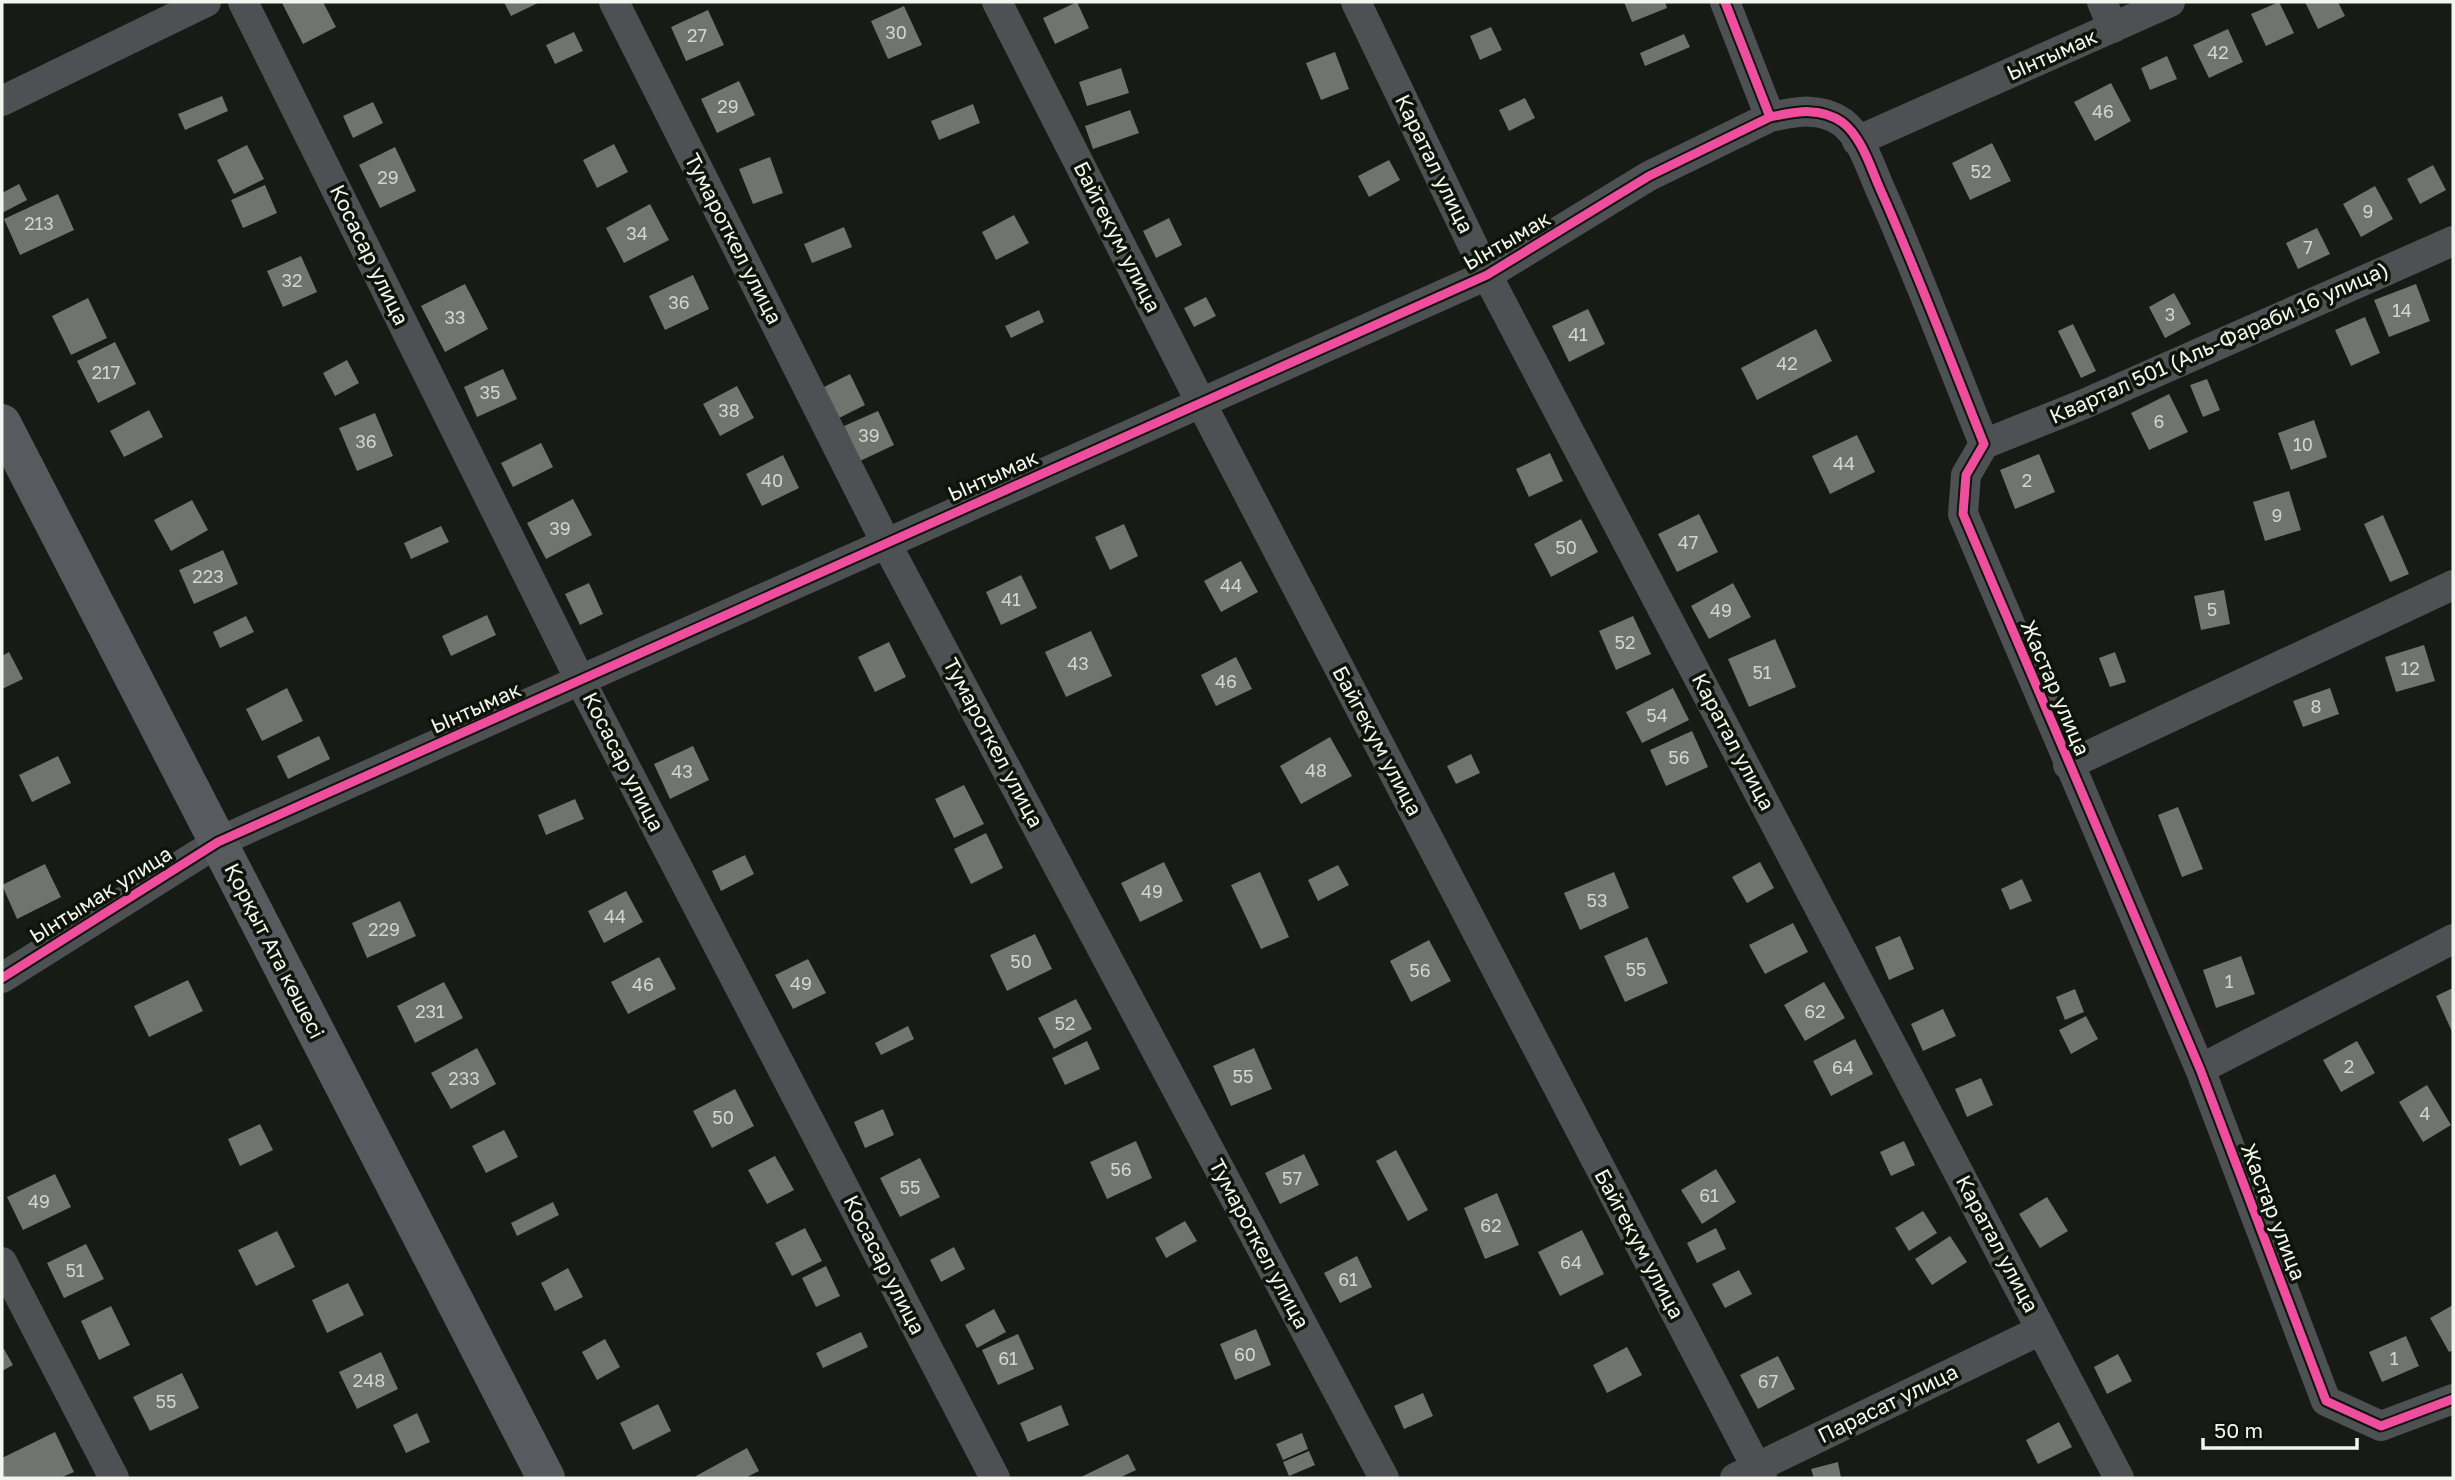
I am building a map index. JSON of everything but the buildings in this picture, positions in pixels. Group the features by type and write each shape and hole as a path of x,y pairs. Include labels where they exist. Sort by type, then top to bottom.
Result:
{"main road":[{"name":"Қорқыт Ата көшесі","path":"2,423 546,1478"}],"street":[{"path":"2,101 206,2"},
{"name":"Косасар улица","path":"243,2 580,680 995,1478"},
{"name":"Тумароткел улица","path":"614,2 886,543 1384,1478"},
{"name":"Байгекум улица","path":"997,2 1751,1475"},
{"name":"Каратал улица","path":"1356,2 1487,275 2119,1478"},
{"path":"1726,2 1770,117 1800,111 1822,112 1842,122 1857,141 1900,235 1984,444"},
{"name":"Ынтымак","path":"1857,141 2108,15 2170,2"},
{"name":"Ынтымак","path":"218,842 1487,275 1650,176 1770,117"},
{"name":"Квартал 501 (Аль-Фараби 16 улица)","path":"1984,444 2084,404 2453,241"},
{"name":"Жастар улица","path":"1984,444 1966,475 1963,514 2200,1069 2326,1401 2381,1426 2453,1399"},
{"path":"2068,765 2453,585"},
{"name":"Ынтымак улица","path":"2,978 218,842"},
{"path":"2200,1069 2453,939"},
{"path":"2,1262 114,1478"},
{"name":"Парасат улица","path":"1751,1475 2042,1330"}],"cycle path":[{"path":"1725,2 1770,117 1807,112 1833,117 1849,128 1870,163 1984,444 1966,475 1963,514 2200,1069 2326,1401 2381,1426 2453,1399"},
{"path":"2,978 218,842 1487,275 1649,176 1770,117"}]}
